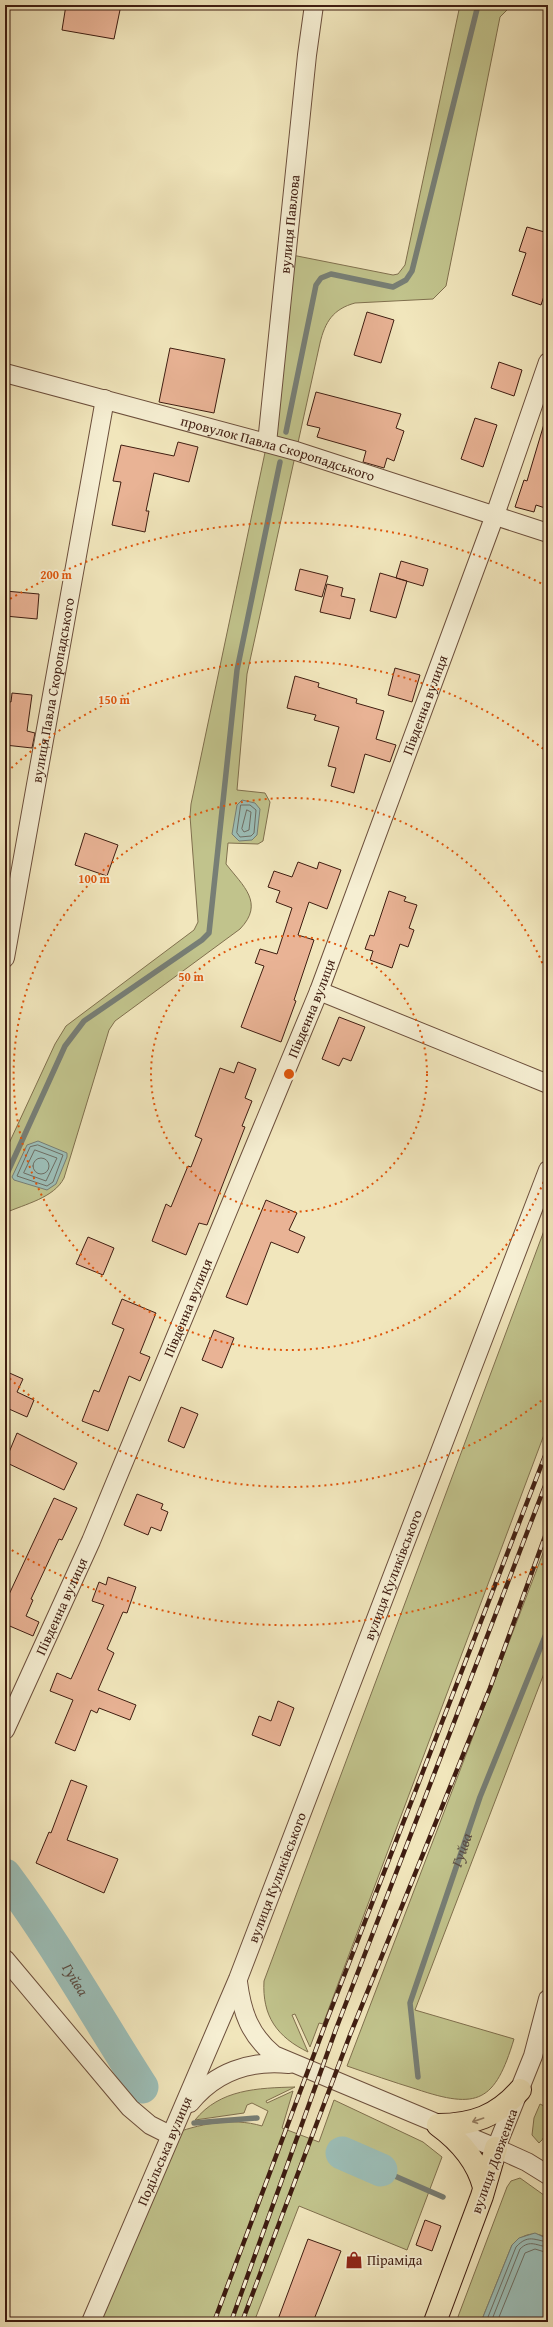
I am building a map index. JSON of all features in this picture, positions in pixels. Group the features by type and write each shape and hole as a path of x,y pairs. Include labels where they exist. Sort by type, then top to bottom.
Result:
{"main road":[{"path":"438,2125 458,2125 489,2116 506,2105 520,2090"},
{"path":"438,2125 463,2146 480,2173 484,2187"},
{"name":"вулиця Довженка","path":"435,2322 484,2187 496,2148"}],"street":[{"name":"вулиця Павлова","path":"267,443 307,55 314,5"},
{"name":"Південна вулиця","path":"5,1730 91,1541 319,991 495,515 548,362"},
{"name":"провулок Павла Скоропадського","path":"5,373 267,443 548,533"},
{"name":"вулиця Павла Скоропадського","path":"5,958 105,399"},
{"path":"319,991 548,1084"},
{"name":"вулиця Куликівського","path":"238,1980 548,1170"},
{"path":"5,1959 130,2108 145,2121 170,2135"},
{"path":"238,1980 241,2004 250,2029 264,2047 291,2064 496,2148 526,2162 548,2175"},
{"name":"Подільська вулиця","path":"91,2322 170,2135 209,2050 238,1980"},
{"name":"вулиця Довженка","path":"496,2148 533,2056 548,1999"},
{"path":"178,2118 207,2085 223,2074 253,2064 291,2064"}],"green space":[{"path":"460,5 512,5 500,17 446,286 433,299 355,303 347,306 331,317 324,329 320,343 247,674 237,790 265,793 270,802 263,841 258,844 228,843 226,864 249,895 251,911 247,920 240,929 115,1021 109,1030 64,1178 53,1191 38,1200 5,1213 5,1152 55,1044 66,1026 194,930 198,922 190,816 191,804 267,443 287,254 393,275 398,274 405,265"},
{"path":"548,1220 548,1424 323,2024 319,2023 310,2047 295,2014 292,2015 308,2052 288,2040 274,2024 266,2005 264,1981"},
{"path":"548,1540 548,1663 415,2010 514,2039 507,2060 491,2088 481,2096 469,2099 455,2099 416,2089 347,2066"},
{"path":"295,2087 266,2101 267,2103 293,2091 282,2128 319,2142 334,2100 423,2142 442,2157 407,2250 299,2206 254,2322 92,2322 170,2135 215,2123 239,2122 262,2126 268,2111 252,2103 247,2105 244,2113 195,2120 216,2102 240,2092 267,2088"},
{"path":"540,2104 548,2108 548,2117 545,2136 539,2143 532,2135 534,2118"},
{"path":"520,2178 548,2198 548,2239 543,2236 529,2234 516,2241 512,2245 481,2322 456,2322 507,2187 511,2181"}],"water":[{"path":"242,800 255,803 260,809 257,835 252,840 239,841 232,834 237,805"},
{"path":"38,1141 67,1153 67,1157 56,1184 47,1190 14,1180 12,1177 27,1145"},
{"path":"535,2233 548,2239 548,2322 481,2322 512,2245 519,2238"}],"building":[{"path":"66,5 121,5 114,39 62,30"},
{"path":"527,227 548,233 548,284 541,305 512,295 526,253 519,251"},
{"path":"367,312 394,320 381,363 354,355"},
{"path":"170,348 225,359 214,413 159,402"},
{"path":"499,362 522,370 514,396 491,388"},
{"path":"316,392 401,414 396,428 404,431 394,461 387,458 384,468 363,462 366,451 317,437 320,428 307,425"},
{"path":"475,418 497,425 483,467 461,459"},
{"path":"544,424 548,425 548,509 536,505 534,512 515,507 524,480 527,481"},
{"path":"178,442 198,447 189,482 154,473 146,511 149,511 145,532 112,525 121,482 113,481 121,445 174,456"},
{"path":"401,561 428,569 423,586 396,578"},
{"path":"300,569 328,576 322,597 295,590"},
{"path":"380,573 407,581 396,618 370,611"},
{"path":"327,584 343,588 341,596 355,599 350,619 320,612"},
{"path":"5,591 39,594 37,619 5,616"},
{"path":"395,668 420,675 412,702 388,695"},
{"path":"295,676 319,683 318,687 357,699 356,703 384,711 376,739 396,745 390,762 365,754 354,793 331,786 336,768 328,766 339,727 314,720 316,715 287,708"},
{"path":"12,693 32,695 27,731 35,733 32,748 5,745 5,701 11,702"},
{"path":"85,833 118,845 107,876 75,865"},
{"path":"298,862 317,869 319,862 341,870 327,909 309,902 298,935 314,940 294,1000 296,1001 281,1042 241,1027 264,966 255,963 260,949 277,954 292,908 276,902 280,891 268,887 274,871 292,877"},
{"path":"389,891 406,897 404,901 417,905 409,928 414,930 408,947 400,944 392,968 370,960 373,951 365,949 370,935 374,936"},
{"path":"339,1017 365,1027 351,1061 343,1058 339,1066 322,1059"},
{"path":"238,1062 256,1069 245,1098 252,1101 242,1126 245,1127 207,1225 199,1223 186,1255 152,1241 166,1204 171,1207 188,1166 191,1167 202,1139 195,1136 220,1068 234,1073"},
{"path":"266,1200 297,1213 289,1230 305,1237 298,1253 271,1242 247,1305 226,1297"},
{"path":"88,1237 114,1248 103,1275 76,1264"},
{"path":"122,1299 156,1313 140,1353 150,1357 140,1381 129,1376 108,1431 82,1421 94,1390 99,1392 124,1329 112,1324"},
{"path":"214,1330 234,1338 222,1368 202,1360"},
{"path":"5,1371 23,1379 17,1392 34,1400 27,1417 9,1409 5,1419"},
{"path":"181,1407 198,1414 184,1448 168,1441"},
{"path":"17,1433 77,1463 64,1490 5,1462"},
{"path":"137,1494 163,1504 161,1509 168,1512 161,1531 151,1527 148,1535 124,1525"},
{"path":"54,1498 77,1508 62,1540 59,1539 31,1599 33,1600 26,1616 39,1622 33,1636 5,1624 5,1603"},
{"path":"108,1577 136,1587 127,1613 123,1612 107,1649 114,1653 98,1690 136,1705 130,1720 99,1708 97,1713 91,1710 75,1751 55,1743 73,1700 50,1691 57,1673 71,1679 104,1605 92,1601 99,1582 106,1585"},
{"path":"278,1701 294,1708 280,1746 252,1735 259,1716 271,1721"},
{"path":"71,1780 87,1786 67,1840 118,1859 104,1893 36,1863 49,1832 51,1833"},
{"path":"425,2220 441,2226 432,2251 416,2245"},
{"path":"308,2239 341,2251 313,2322 277,2322"}],"waterway":[{"path":"286,432 316,285 321,278 331,274 393,287 406,280 412,271 478,5"},
{"path":"5,1178 65,1046 84,1021 202,940 209,933 237,670 280,462"},
{"name":"Гуйва","path":"418,2077 410,2003 480,1797 548,1629"},
{"name":"Гуйва","path":"5,1875 58,1953 142,2087"},
{"path":"194,2123 257,2118"},
{"name":"Гуйва","path":"342,2153 381,2170"},
{"path":"381,2170 443,2197"}],"railway":[{"path":"214,2322 325,2025 548,1448"},
{"path":"231,2322 336,2029 548,1478"},
{"path":"242,2322 350,2035 490,1688 548,1528"}],"place":[{"name":"Піраміда","path":"354,2260"}]}
